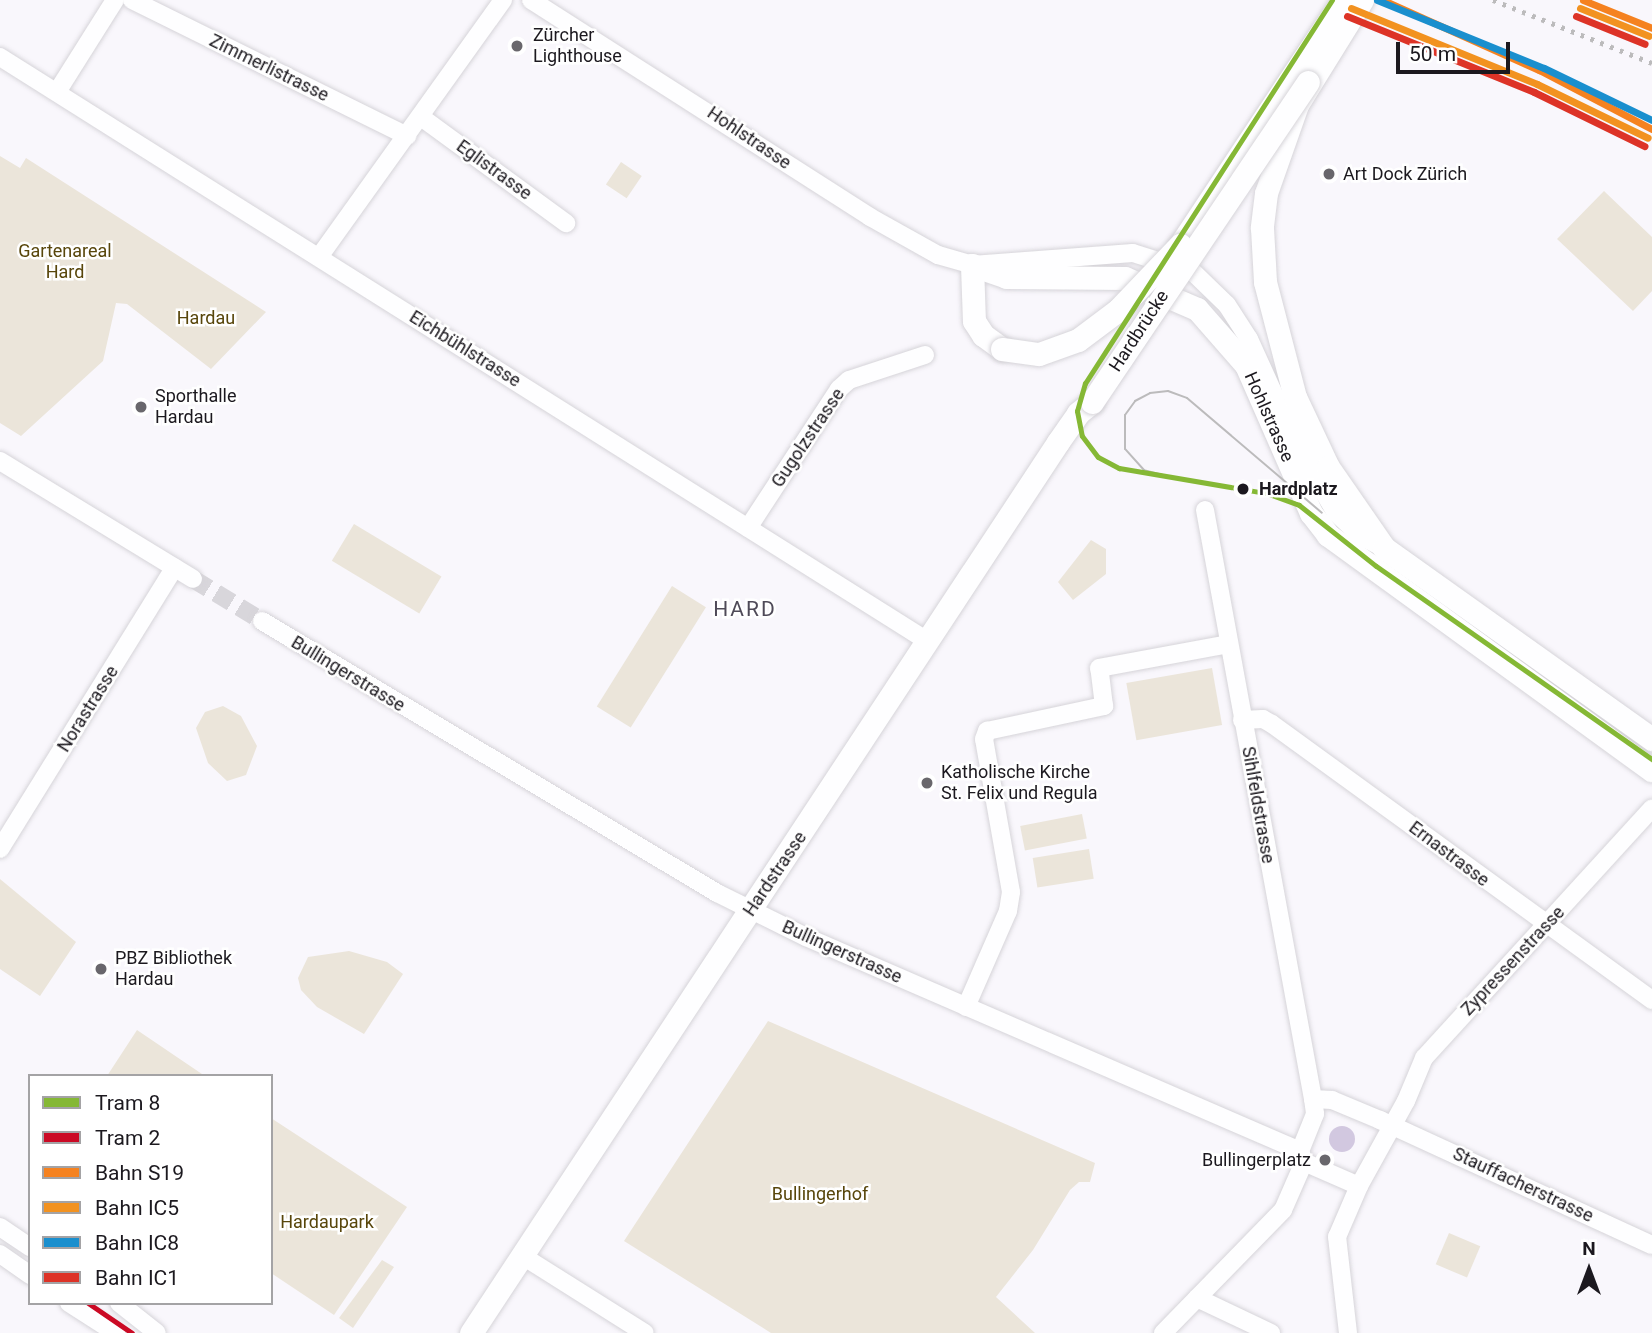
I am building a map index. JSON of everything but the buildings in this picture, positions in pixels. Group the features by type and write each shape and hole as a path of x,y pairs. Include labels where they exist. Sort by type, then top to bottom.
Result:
{"main road":[{"name":"Hardbrücke","path":"1084,403 1180,244 1343,0"},
{"name":"Hardbrücke","path":"1084,403 1308,82 1362,0"},
{"name":"Hardbrücke","path":"1308,82 1289,123 1266,193 1263,259 1279,348 1314,440 1344,494 1384,548"},
{"name":"Hardbrücke","path":"972,265 974,321 983,335 1002,349 1039,354 1078,340 1118,310 1180,244"},
{"name":"Hohlstrasse","path":"972,265 1006,277 1125,278 1198,309 1246,365 1311,513 1328,534 1652,771"},
{"name":"Hardstrasse","path":"471,1333 929,642 1084,403"},
{"name":"Hohlstrasse","path":"1384,548 1652,738"}],"street":[{"path":"57,92 115,0"},
{"name":"Zimmerlistrasse","path":"132,0 407,136"},
{"path":"319,257 503,0"},
{"name":"Hohlstrasse","path":"531,0 870,217 924,248 972,265 1117,252 1153,256 1193,272 1227,305 1249,339 1302,456 1336,513 1346,525 1384,548"},
{"name":"Eichbühlstrasse","path":"0,57 929,642"},
{"name":"Eglistrasse","path":"421,117 566,223"},
{"name":"Gugolzstrasse","path":"748,528 839,389 849,380 925,355"},
{"path":"0,461 193,579"},
{"name":"Sihlfeldstrasse","path":"1205,510 1313,1099"},
{"name":"Norastrasse","path":"1,847 174,568"},
{"name":"Bullingerstrasse","path":"262,621 600,825 751,910 1302,1157"},
{"path":"966,1007 1012,892 984,739 986,731 1104,706 1099,668 1229,644"},
{"name":"Ernastrasse","path":"1242,720 1263,719 1272,724 1652,1000"},
{"name":"Zypressenstrasse","path":"1393,1126 1424,1058 1652,808"},
{"path":"1163,1333 1283,1210 1315,1114 1313,1099 1332,1100 1393,1126 1359,1186 1337,1237 1348,1333"},
{"name":"Stauffacherstrasse","path":"1393,1126 1652,1245"},
{"path":"1302,1157 1359,1186"},
{"path":"0,1227 28,1246"},
{"path":"0,1254 28,1274"},
{"path":"521,1255 645,1333"},
{"path":"1198,1298 1271,1333"},
{"path":"72,1305 116,1333"},
{"path":"122,1305 157,1333"}],"green space":[{"name":"Gartenareal Hard","path":"0,156 20,168 26,158 266,312 211,369 127,304 116,303 103,361 21,436 0,423"},
{"path":"621,162 642,176 627,198 606,184"},
{"path":"1604,191 1652,237 1652,291 1633,311 1557,239"},
{"path":"354,524 441,577 419,613 332,561"},
{"path":"1091,540 1106,549 1106,574 1073,600 1058,582"},
{"path":"672,586 706,607 631,728 597,706"},
{"path":"1212,668 1222,725 1136,740 1126,683"},
{"path":"223,706 241,716 257,746 246,775 227,781 208,763 196,728 205,712"},
{"path":"1082,814 1087,839 1025,851 1020,826"},
{"path":"1089,849 1094,879 1037,888 1033,858"},
{"path":"0,879 76,942 40,996 0,969"},
{"path":"349,951 387,962 403,974 364,1034 317,1007 301,990 298,978 308,957"},
{"name":"Bullingerhof","path":"768,1021 1095,1163 1090,1182 1079,1182 1070,1190 1033,1250 996,1297 1035,1333 771,1333 624,1241"},
{"path":"137,1030 202,1074 108,1074"},
{"name":"Hardaupark","path":"273,1119 407,1207 334,1315 273,1274"},
{"path":"1449,1233 1480,1246 1467,1278 1436,1264"},
{"name":"Hardaupark","path":"382,1260 394,1267 353,1328 339,1318"}],"shaded area":[{"path":"1342,1126 1351,1130 1355,1139 1351,1148 1342,1152 1333,1148 1329,1139 1333,1130"}],"tunnel":[{"path":"193,579 262,621"}],"tram line":[{"name":"8","path":"1332,0 1085,383 1077,411 1082,436 1098,457 1119,468 1266,493 1299,505 1376,566 1652,759"},
{"path":"1179,479 1144,470 1125,449 1125,415 1135,401 1150,393 1168,391 1187,398 1322,513"},
{"name":"2","path":"91,1305 132,1333"}],"railway":[{"path":"1493,0 1652,63"}],"rail line":[{"name":"IC8","path":"1377,0 1544,68 1652,120"},
{"name":"S19","path":"1383,0 1539,70 1652,129"},
{"name":"S19","path":"1583,0 1652,28"},
{"name":"IC5","path":"1351,8 1537,84 1648,138"},
{"name":"IC5","path":"1580,8 1649,36"},
{"name":"IC1","path":"1347,16 1534,92 1644,146"},
{"name":"IC1","path":"1576,16 1645,44"}],"place":[{"name":"Zürcher Lighthouse","path":"517,46"},
{"name":"Art Dock Zürich","path":"1329,174"},
{"name":"Sporthalle Hardau","path":"141,407"},
{"name":"Hardplatz","path":"1243,489"},
{"name":"Katholische Kirche St. Felix und Regula","path":"927,783"},
{"name":"PBZ Bibliothek Hardau","path":"101,969"},
{"name":"Bullingerplatz","path":"1325,1160"}],"district":[{"name":"HARD","path":"745,609"}],"park label":[{"name":"Hardau","path":"206,318"}]}
